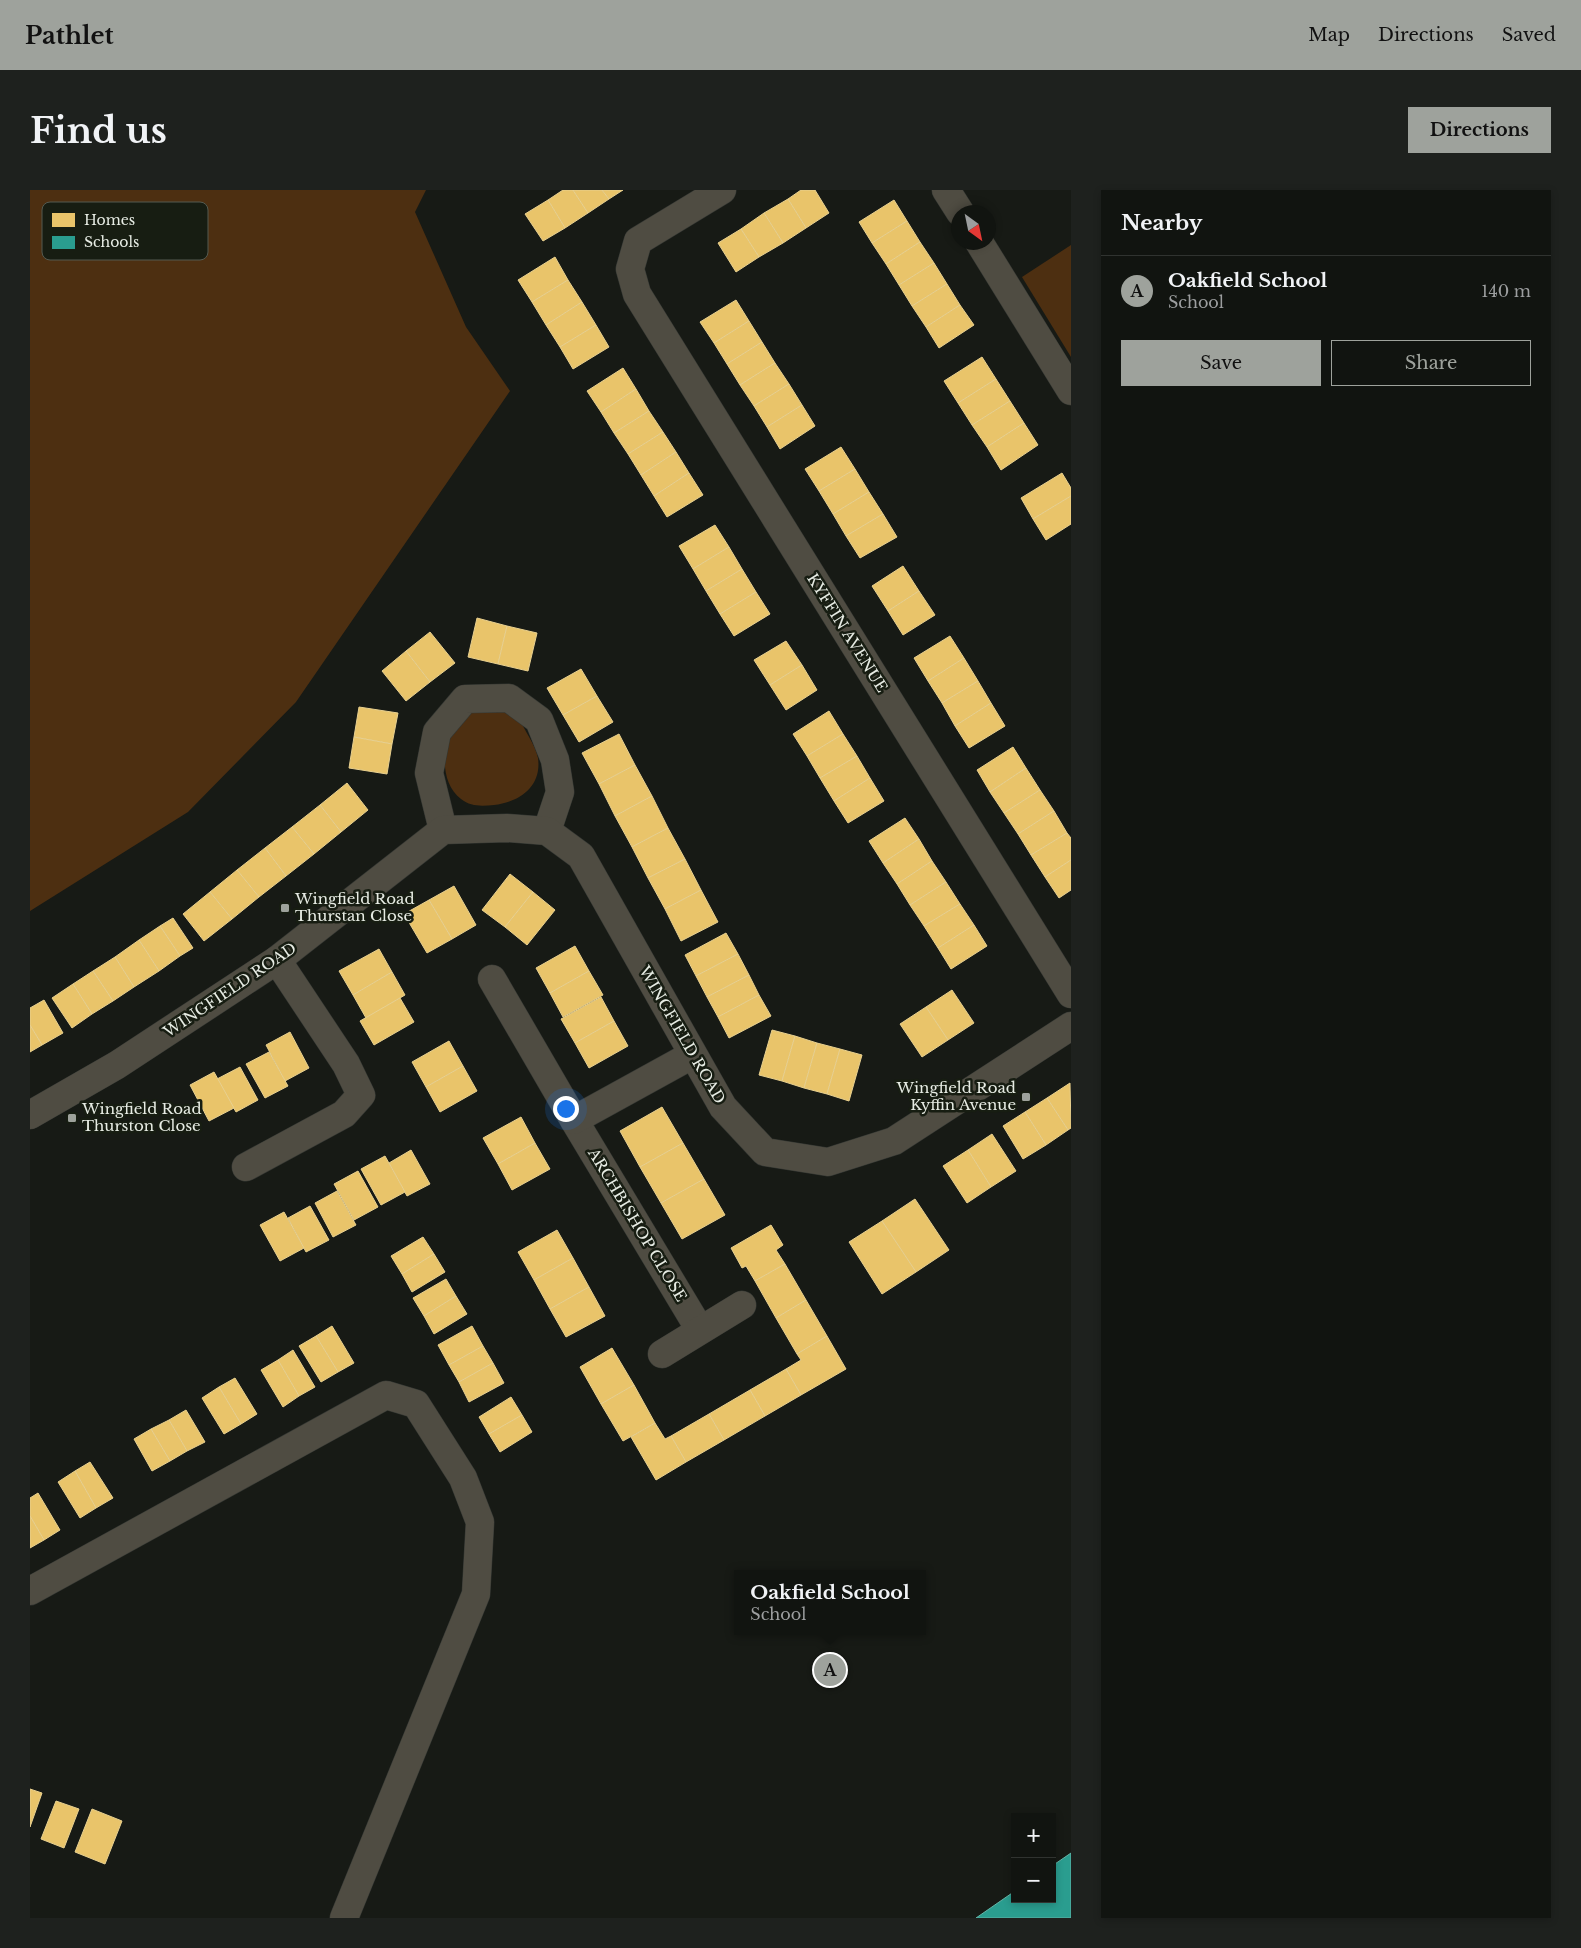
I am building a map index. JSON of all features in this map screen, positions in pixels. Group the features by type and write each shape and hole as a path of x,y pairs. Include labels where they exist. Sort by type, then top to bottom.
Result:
{"street":[{"name":"KYFFIN AVENUE","path":"722,190 638,240 630,269 637,294 1071,994"},
{"path":"946,190 956,205"},
{"path":"984,250 1071,391"},
{"path":"509,698 538,720 555,760 560,792 547,831 507,828 443,830 429,773 437,732 465,699 509,698"},
{"name":"WINGFIELD ROAD","path":"30,1115 117,1065 278,960 443,830"},
{"name":"WINGFIELD ROAD","path":"547,831 581,856 723,1107 765,1152 828,1162 894,1141 1071,1026"},
{"path":"246,1167 344,1114 361,1095 346,1064 278,960"},
{"name":"ARCHBISHOP CLOSE","path":"492,979 700,1330"},
{"path":"574,1120 692,1055"},
{"path":"662,1354 742,1305"},
{"path":"30,1591 386,1395 416,1404 463,1478 480,1522 476,1594 344,1918"}],"shaded area":[{"path":"30,190 426,190 415,212 466,327 510,391 296,702 188,812 30,911"},
{"path":"1071,245 1071,357 1022,277"},
{"path":"488,703 519,717 537,753 538,768 532,785 520,796 503,803 477,805 465,802 454,792 446,775 445,755 449,736 457,718"}],"building: Homes":[{"path":"563,190 573,190 588,213 565,228 548,200"},
{"path":"573,190 602,190 609,199 588,213"},
{"path":"602,190 623,190 609,199"},
{"path":"801,190 815,190 829,213 806,228 788,199"},
{"path":"788,199 806,228 783,243 764,213"},
{"path":"548,200 565,228 543,241 525,214"},
{"path":"894,200 907,221 872,243 859,222"},
{"path":"764,213 783,243 759,257 741,229"},
{"path":"907,221 920,242 886,264 872,243"},
{"path":"741,229 759,257 736,272 718,243"},
{"path":"920,242 934,263 899,285 886,264"},
{"path":"555,257 568,280 532,302 518,280"},
{"path":"934,263 947,284 912,306 899,285"},
{"path":"568,280 582,302 546,325 532,302"},
{"path":"947,284 960,305 926,327 912,306"},
{"path":"736,300 749,321 714,343 700,322"},
{"path":"582,302 596,325 560,347 546,325"},
{"path":"960,305 974,325 939,348 926,327"},
{"path":"749,321 762,342 727,364 714,343"},
{"path":"596,325 609,347 573,369 560,347"},
{"path":"762,342 775,363 740,385 727,364"},
{"path":"982,357 996,379 958,403 944,381"},
{"path":"775,363 789,384 754,406 740,385"},
{"path":"623,368 636,389 601,412 587,391"},
{"path":"996,379 1010,401 972,425 958,403"},
{"path":"789,384 802,405 767,427 754,406"},
{"path":"636,389 649,411 614,433 601,412"},
{"path":"1010,401 1024,423 987,447 972,425"},
{"path":"802,405 815,426 780,449 767,427"},
{"path":"649,411 663,432 628,454 614,433"},
{"path":"1024,423 1038,445 1001,470 987,447"},
{"path":"663,432 676,452 641,475 628,454"},
{"path":"841,447 855,469 819,491 805,469"},
{"path":"676,452 689,473 654,496 641,475"},
{"path":"855,469 869,492 833,514 819,491"},
{"path":"689,473 703,495 667,517 654,496"},
{"path":"1062,473 1071,488 1071,496 1033,519 1021,498"},
{"path":"869,492 883,514 846,536 833,514"},
{"path":"1071,496 1071,524 1046,540 1033,519"},
{"path":"883,514 897,537 860,558 846,536"},
{"path":"715,525 729,547 693,569 679,546"},
{"path":"729,547 742,569 706,591 693,569"},
{"path":"903,566 919,591 888,611 872,586"},
{"path":"742,569 756,592 720,614 706,591"},
{"path":"919,591 935,615 903,635 888,611"},
{"path":"756,592 770,614 734,636 720,614"},
{"path":"477,618 507,626 498,664 468,657"},
{"path":"507,626 537,633 528,671 498,664"},
{"path":"430,632 455,663 430,682 406,651"},
{"path":"950,636 964,658 928,681 914,658"},
{"path":"786,641 802,665 770,685 754,660"},
{"path":"406,651 430,682 406,701 382,671"},
{"path":"964,658 978,681 942,703 928,681"},
{"path":"802,665 817,690 786,710 770,685"},
{"path":"581,669 597,696 563,715 547,688"},
{"path":"978,681 991,703 955,726 942,703"},
{"path":"597,696 613,722 579,742 563,715"},
{"path":"991,703 1005,726 969,748 955,726"},
{"path":"359,707 398,713 392,744 354,737"},
{"path":"829,711 843,734 807,756 793,734"},
{"path":"619,734 635,765 599,784 582,753"},
{"path":"843,734 857,756 820,778 807,756"},
{"path":"354,737 392,744 387,774 349,768"},
{"path":"1013,747 1026,768 990,792 977,770"},
{"path":"857,756 870,778 834,801 820,778"},
{"path":"635,765 652,796 615,816 599,784"},
{"path":"1026,768 1040,790 1004,813 990,792"},
{"path":"870,778 884,801 848,823 834,801"},
{"path":"347,783 368,810 341,832 320,805"},
{"path":"1040,790 1054,811 1018,834 1004,813"},
{"path":"652,796 668,828 632,847 615,816"},
{"path":"320,805 341,832 314,854 292,827"},
{"path":"1054,811 1067,833 1031,855 1018,834"},
{"path":"905,818 919,839 883,863 869,841"},
{"path":"292,827 314,854 286,876 265,848"},
{"path":"668,828 685,859 648,878 632,847"},
{"path":"1067,833 1071,838 1071,860 1045,877 1031,855"},
{"path":"919,839 932,861 897,884 883,863"},
{"path":"265,848 286,876 259,897 237,870"},
{"path":"685,859 701,890 665,909 648,878"},
{"path":"1071,860 1071,890 1059,898 1045,877"},
{"path":"932,861 946,882 910,905 897,884"},
{"path":"237,870 259,897 232,919 210,892"},
{"path":"510,874 533,892 505,927 482,910"},
{"path":"946,882 960,904 924,926 910,905"},
{"path":"454,886 476,925 452,939 429,900"},
{"path":"701,890 718,922 681,941 665,909"},
{"path":"210,892 232,919 204,941 183,914"},
{"path":"533,892 555,910 527,945 505,927"},
{"path":"429,900 452,939 427,953 404,914"},
{"path":"960,904 974,925 938,948 924,926"},
{"path":"173,918 193,948 180,956 160,926"},
{"path":"974,925 987,946 951,969 938,948"},
{"path":"160,926 180,956 159,971 139,940"},
{"path":"726,933 738,954 696,976 685,955"},
{"path":"139,940 159,971 134,987 115,957"},
{"path":"575,946 589,971 550,993 536,968"},
{"path":"379,949 392,972 353,995 339,971"},
{"path":"738,954 749,975 707,997 696,976"},
{"path":"115,957 134,987 113,1001 93,971"},
{"path":"93,971 113,1001 92,1014 73,984"},
{"path":"589,971 603,995 563,1017 550,993"},
{"path":"392,972 405,995 366,1018 353,995"},
{"path":"749,975 759,995 718,1017 707,997"},
{"path":"73,984 92,1014 72,1028 52,998"},
{"path":"952,990 974,1023 948,1040 926,1007"},
{"path":"759,995 771,1016 729,1038 718,1017"},
{"path":"601,997 614,1021 575,1043 561,1019"},
{"path":"400,998 414,1022 374,1045 360,1021"},
{"path":"44,1000 63,1033 42,1045 30,1025 30,1008"},
{"path":"926,1007 948,1040 922,1057 900,1024"},
{"path":"614,1021 628,1046 589,1068 575,1043"},
{"path":"30,1025 42,1045 30,1052"},
{"path":"772,1030 795,1036 782,1081 759,1075"},
{"path":"290,1032 309,1068 285,1081 266,1045"},
{"path":"795,1036 817,1043 804,1088 782,1081"},
{"path":"449,1041 463,1066 426,1087 412,1062"},
{"path":"817,1043 840,1049 827,1094 804,1088"},
{"path":"840,1049 862,1055 849,1101 827,1094"},
{"path":"269,1052 288,1086 265,1098 246,1064"},
{"path":"463,1066 477,1091 440,1112 426,1087"},
{"path":"240,1067 258,1100 236,1112 217,1079"},
{"path":"214,1072 234,1108 209,1121 190,1085"},
{"path":"1070,1083 1071,1128 1068,1130 1047,1098"},
{"path":"1047,1098 1068,1130 1046,1145 1025,1112"},
{"path":"662,1107 683,1143 640,1167 620,1131"},
{"path":"1025,1112 1046,1145 1023,1159 1003,1126"},
{"path":"521,1117 535,1143 498,1164 483,1138"},
{"path":"992,1134 1016,1171 991,1187 968,1150"},
{"path":"535,1143 550,1169 512,1190 498,1164"},
{"path":"683,1143 704,1179 661,1203 640,1167"},
{"path":"411,1150 430,1184 407,1196 389,1163"},
{"path":"968,1150 991,1187 967,1203 943,1166"},
{"path":"385,1156 405,1192 381,1205 361,1169"},
{"path":"358,1171 378,1207 354,1220 334,1184"},
{"path":"704,1179 725,1215 682,1239 661,1203"},
{"path":"337,1191 356,1225 333,1237 315,1203"},
{"path":"915,1199 949,1250 916,1272 882,1221"},
{"path":"310,1206 329,1240 306,1252 288,1218"},
{"path":"284,1212 304,1248 280,1261 260,1225"},
{"path":"882,1221 916,1272 882,1294 849,1242"},
{"path":"771,1225 783,1245 776,1250 785,1264 755,1281 746,1266 742,1268 731,1248"},
{"path":"557,1230 573,1258 534,1280 518,1252"},
{"path":"423,1237 434,1254 402,1274 391,1256"},
{"path":"434,1254 445,1272 412,1292 402,1274"},
{"path":"573,1258 589,1287 550,1309 534,1280"},
{"path":"785,1264 806,1300 776,1318 755,1281"},
{"path":"446,1279 456,1296 424,1316 413,1298"},
{"path":"589,1287 605,1316 566,1337 550,1309"},
{"path":"456,1296 467,1314 434,1334 424,1316"},
{"path":"806,1300 827,1336 797,1354 776,1318"},
{"path":"332,1326 354,1363 338,1372 316,1336"},
{"path":"472,1326 483,1346 449,1365 438,1345"},
{"path":"316,1336 338,1372 321,1382 299,1346"},
{"path":"827,1336 846,1369 801,1395 786,1369 801,1360 797,1354"},
{"path":"483,1346 493,1363 459,1382 449,1365"},
{"path":"612,1348 634,1385 601,1404 580,1367"},
{"path":"293,1350 315,1387 299,1396 278,1360"},
{"path":"278,1360 299,1396 283,1407 261,1370"},
{"path":"493,1363 504,1383 469,1402 459,1382"},
{"path":"786,1369 801,1395 765,1416 750,1390"},
{"path":"235,1378 257,1414 241,1424 219,1387"},
{"path":"634,1385 655,1423 623,1441 601,1404"},
{"path":"219,1387 241,1424 224,1434 202,1398"},
{"path":"750,1390 765,1416 724,1440 709,1414"},
{"path":"511,1397 522,1415 489,1434 479,1417"},
{"path":"186,1410 205,1442 187,1451 169,1420"},
{"path":"709,1414 724,1440 686,1462 671,1436"},
{"path":"522,1415 532,1432 500,1452 489,1434"},
{"path":"169,1420 187,1451 170,1461 151,1429"},
{"path":"655,1423 665,1439 671,1436 686,1462 656,1480 631,1437"},
{"path":"151,1429 170,1461 152,1471 134,1439"},
{"path":"90,1462 113,1498 96,1508 75,1471"},
{"path":"75,1471 96,1508 80,1518 58,1482"},
{"path":"38,1493 60,1530 44,1540 30,1516 30,1498"},
{"path":"30,1516 44,1540 30,1548"},
{"path":"30,1789 42,1793 30,1827"},
{"path":"56,1801 79,1809 64,1848 41,1839"},
{"path":"92,1809 122,1821 105,1864 75,1852"}],"building: Schools":[{"path":"1071,1853 1071,1918 976,1918 1011,1894 1011,1903 1056,1903 1056,1863"}],"place":[{"name":"Wingfield Road Thurstan Close","path":"285,908"},
{"name":"Wingfield Road Kyffin Avenue","path":"1026,1097"},
{"name":"Wingfield Road Thurston Close","path":"72,1118"},
{"name":"Oakfield School","path":"830,1670"}]}
